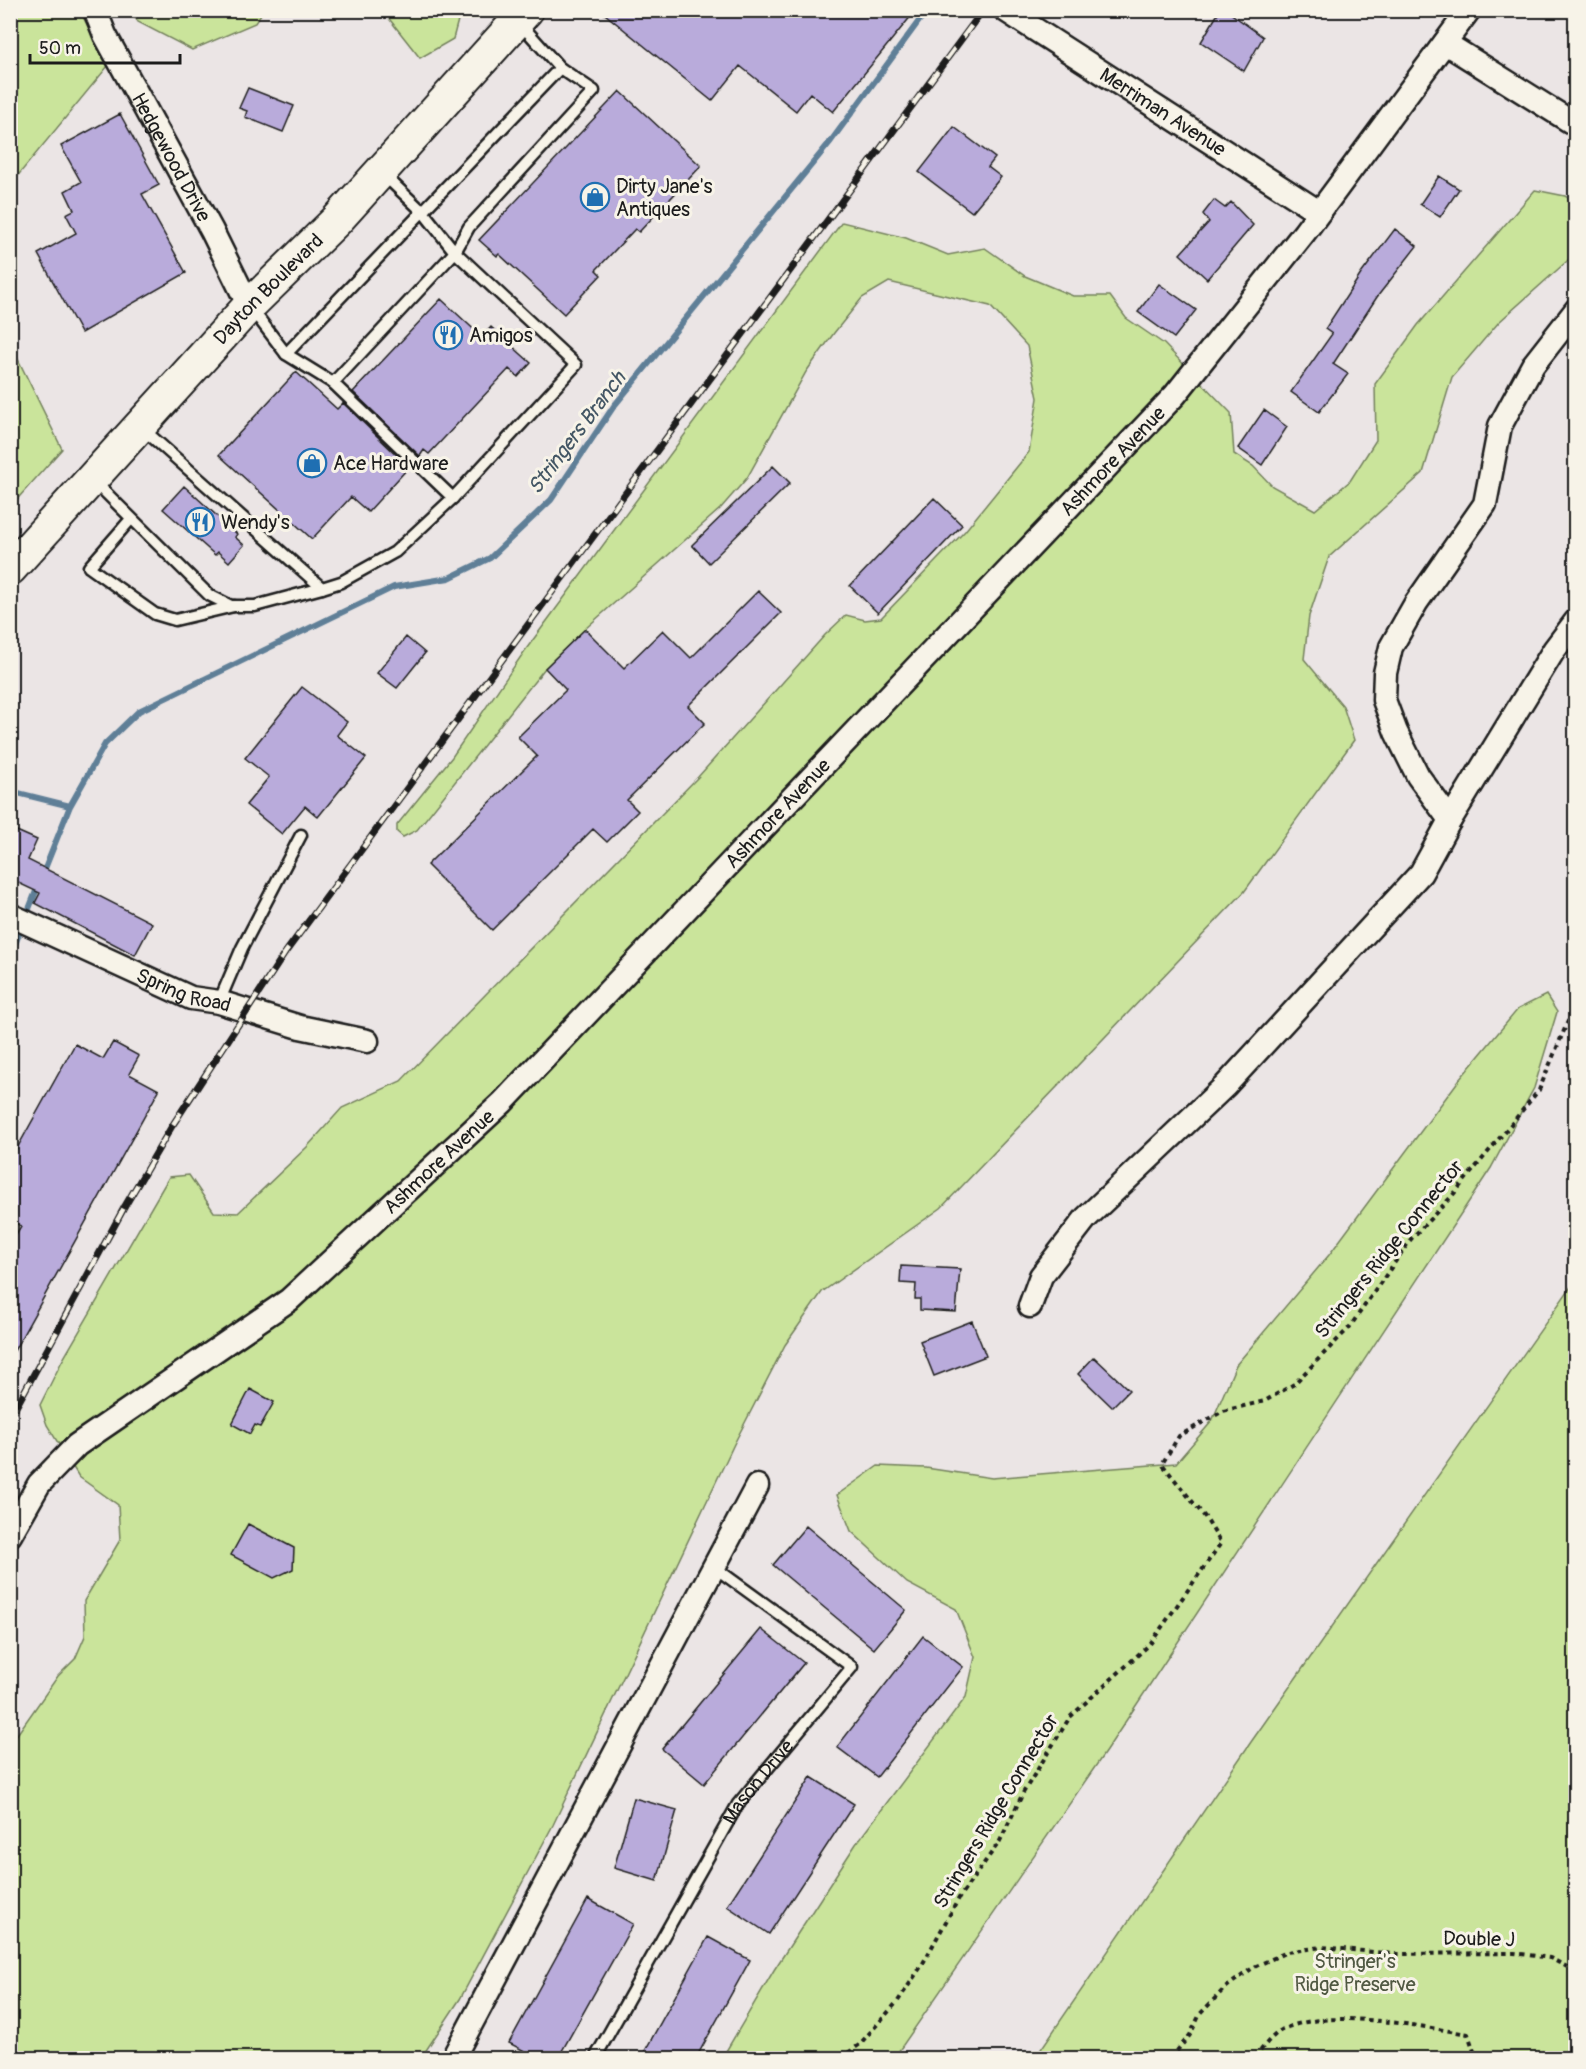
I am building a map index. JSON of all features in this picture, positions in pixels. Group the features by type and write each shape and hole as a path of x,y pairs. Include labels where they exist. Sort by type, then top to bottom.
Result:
{"main road":[{"name":"Dayton Boulevard","path":"10,569 249,306 337,220 523,16"}],"street":[{"name":"Hedgewood Drive","path":"95,10 105,35 212,231 249,306"},
{"name":"Merriman Avenue","path":"1005,10 1319,212"},
{"name":"Ashmore Avenue","path":"10,1535 39,1484 77,1445 289,1300 503,1102 1175,395 1319,212 1469,10"},
{"path":"1445,43 1575,125"},
{"path":"1450,820 1418,776 1396,732 1384,700 1385,673 1391,647 1416,603 1485,504 1500,426 1533,365 1575,310"},
{"path":"1030,1306 1041,1276 1086,1218 1225,1086 1421,873 1450,820 1554,650 1575,621"},
{"name":"Spring Road","path":"10,915 111,964 191,998 219,1002 300,1027 367,1041"},
{"path":"456,2057 757,1486"}],"lane":[{"path":"333,383 455,252 469,227 594,91 560,69 523,16"},
{"path":"286,354 560,69"},
{"path":"131,519 89,567 155,614 176,620 234,606 255,606 341,582 395,552 453,498 576,365 455,252 424,213 381,172"},
{"path":"249,306 286,354 333,383 453,498"},
{"path":"140,426 322,588"},
{"path":"92,479 209,595 234,606"},
{"path":"219,1002 242,948 301,835"},
{"name":"Mason Drive","path":"595,2058 738,1804 852,1666 714,1567"}],"path":[{"name":"Stringers Ridge Connector","path":"841,2058 859,2045 890,2010 922,1965 959,1898 1000,1841 1023,1793 1070,1717 1150,1644 1221,1543 1205,1517 1162,1464 1179,1436 1223,1411 1265,1401 1294,1384 1349,1328 1411,1239 1452,1196 1539,1090 1575,1002"},
{"name":"Double J","path":"1171,2058 1190,2035 1200,2014 1225,1988 1254,1967 1287,1952 1322,1947 1394,1954 1515,1953 1550,1958 1571,1969 1575,1975"},
{"path":"1255,2058 1275,2034 1287,2027 1352,2019 1468,2034 1476,2056 1474,2058"},
{"path":"1565,2058 1575,2037"}],"green space":[{"path":"11,10 80,11 108,66 11,184"},
{"path":"131,11 263,11 255,23 192,50 138,22"},
{"path":"383,11 453,11 458,20 453,39 420,58"},
{"path":"1535,190 1565,196 1575,202 1575,254 1499,322 1452,377 1423,473 1329,557 1309,616 1304,659 1343,706 1354,740 1244,892 941,1208 822,1292 785,1345 734,1444 553,1825 460,1999 421,2058 11,2058 11,1743 58,1676 75,1659 85,1636 84,1601 120,1540 118,1505 79,1477 47,1425 40,1405 62,1361 169,1177 189,1175 214,1212 238,1213 307,1147 342,1108 401,1081 698,777 825,635 846,615 865,620 881,618 965,531 1029,452 1038,398 1027,346 990,306 889,282 862,298 806,372 747,478 720,509 585,629 545,668 417,830 403,837 397,832 397,825 452,757 524,652 842,222 906,238 948,255 985,248 1025,276 1073,296 1110,296 1126,318 1164,344 1231,413 1234,454 1253,466 1272,486 1315,510 1350,481 1376,440 1375,384 1418,325"},
{"path":"11,345 62,449 10,506"},
{"path":"1546,995 1557,1012 1534,1088 1491,1168 1106,1751 894,2058 722,2058 774,1970 856,1844 966,1697 975,1657 956,1609 907,1583 851,1531 837,1495 878,1466 926,1468 992,1478 1176,1463 1212,1421 1236,1365 1329,1255 1459,1080 1518,1009"},
{"name":"Stringer's Ridge Preserve","path":"1575,1281 1575,2058 1035,2058 1251,1742"}],"building":[{"path":"600,10 916,10 833,112 810,93 796,111 740,66 712,101"},
{"path":"1220,10 1226,10 1263,37 1244,71 1201,42"},
{"path":"248,88 294,106 283,132 245,117 247,111 239,108"},
{"name":"Dirty Jane's Antiques","path":"620,91 701,166 639,232 635,229 596,270 601,275 564,314 499,254 497,256 479,240"},
{"path":"120,114 159,185 142,194 186,273 81,333 38,254 76,233 66,214 74,210 65,191 81,182 61,146"},
{"path":"954,127 995,158 988,167 1001,177 972,212 919,172"},
{"path":"1439,176 1459,189 1440,217 1420,204"},
{"path":"1214,200 1225,208 1231,202 1253,225 1207,279 1180,254 1209,222 1203,214"},
{"path":"1395,229 1417,246 1377,297 1333,364 1348,374 1319,412 1291,392 1332,334 1325,329 1361,274"},
{"path":"1159,284 1196,310 1174,338 1138,312"},
{"path":"441,299 482,337 491,327 531,363 518,377 509,369 429,454 424,450 420,456 353,392"},
{"name":"Ace Hardware","path":"296,372 337,409 343,403 409,467 368,512 351,497 312,539 219,455"},
{"path":"1264,410 1287,427 1262,465 1238,448"},
{"path":"773,466 790,483 709,563 692,545"},
{"name":"Wendy's","path":"184,486 237,534 235,537 244,545 229,562 218,552 215,555 163,509"},
{"path":"934,498 962,525 878,613 850,586"},
{"path":"758,591 781,613 688,706 705,723 627,800 638,811 607,842 593,829 492,930 427,865 537,756 518,737 566,690 545,668 585,629 624,668 663,630 691,658"},
{"path":"406,637 425,653 397,688 377,673"},
{"path":"302,687 347,722 337,735 366,758 318,817 305,806 282,834 246,805 269,777 245,758"},
{"path":"10,828 37,840 28,860 152,923 135,955 35,903 40,893 10,879"},
{"path":"113,1042 139,1056 129,1074 159,1090 10,1358 10,1244 21,1226 10,1220 10,1161 75,1044 103,1059"},
{"path":"901,1266 960,1269 956,1312 920,1310 920,1299 915,1299 916,1284 900,1283"},
{"path":"972,1321 986,1356 934,1376 920,1341"},
{"path":"1094,1357 1129,1390 1112,1407 1078,1374"},
{"path":"250,1389 274,1402 260,1427 255,1425 250,1434 232,1424"},
{"path":"248,1524 294,1548 293,1569 274,1578 231,1555"},
{"path":"806,1526 906,1610 874,1649 773,1565"},
{"path":"761,1629 804,1663 704,1784 662,1749"},
{"path":"923,1636 963,1667 877,1777 837,1747"},
{"path":"811,1777 854,1804 769,1934 727,1906"},
{"path":"634,1798 677,1810 657,1881 614,1868"},
{"path":"588,1899 633,1924 558,2058 538,2058 509,2043"},
{"path":"708,1937 750,1960 696,2058 641,2058"}],"waterway":[{"name":"Stringers Branch","path":"42,876 70,806 105,744 139,711 394,587 449,578 490,558 551,500 614,406 831,141 927,10"},
{"path":"10,791 70,806"},
{"path":"10,957 38,886"}],"railway":[{"path":"10,1418 125,1206 172,1126 285,953 983,10"}],"place":[{"name":"Dirty Jane's Antiques","path":"595,197"},
{"name":"Amigos","path":"448,335"},
{"name":"Ace Hardware","path":"312,463"},
{"name":"Wendy's","path":"200,522"}]}
